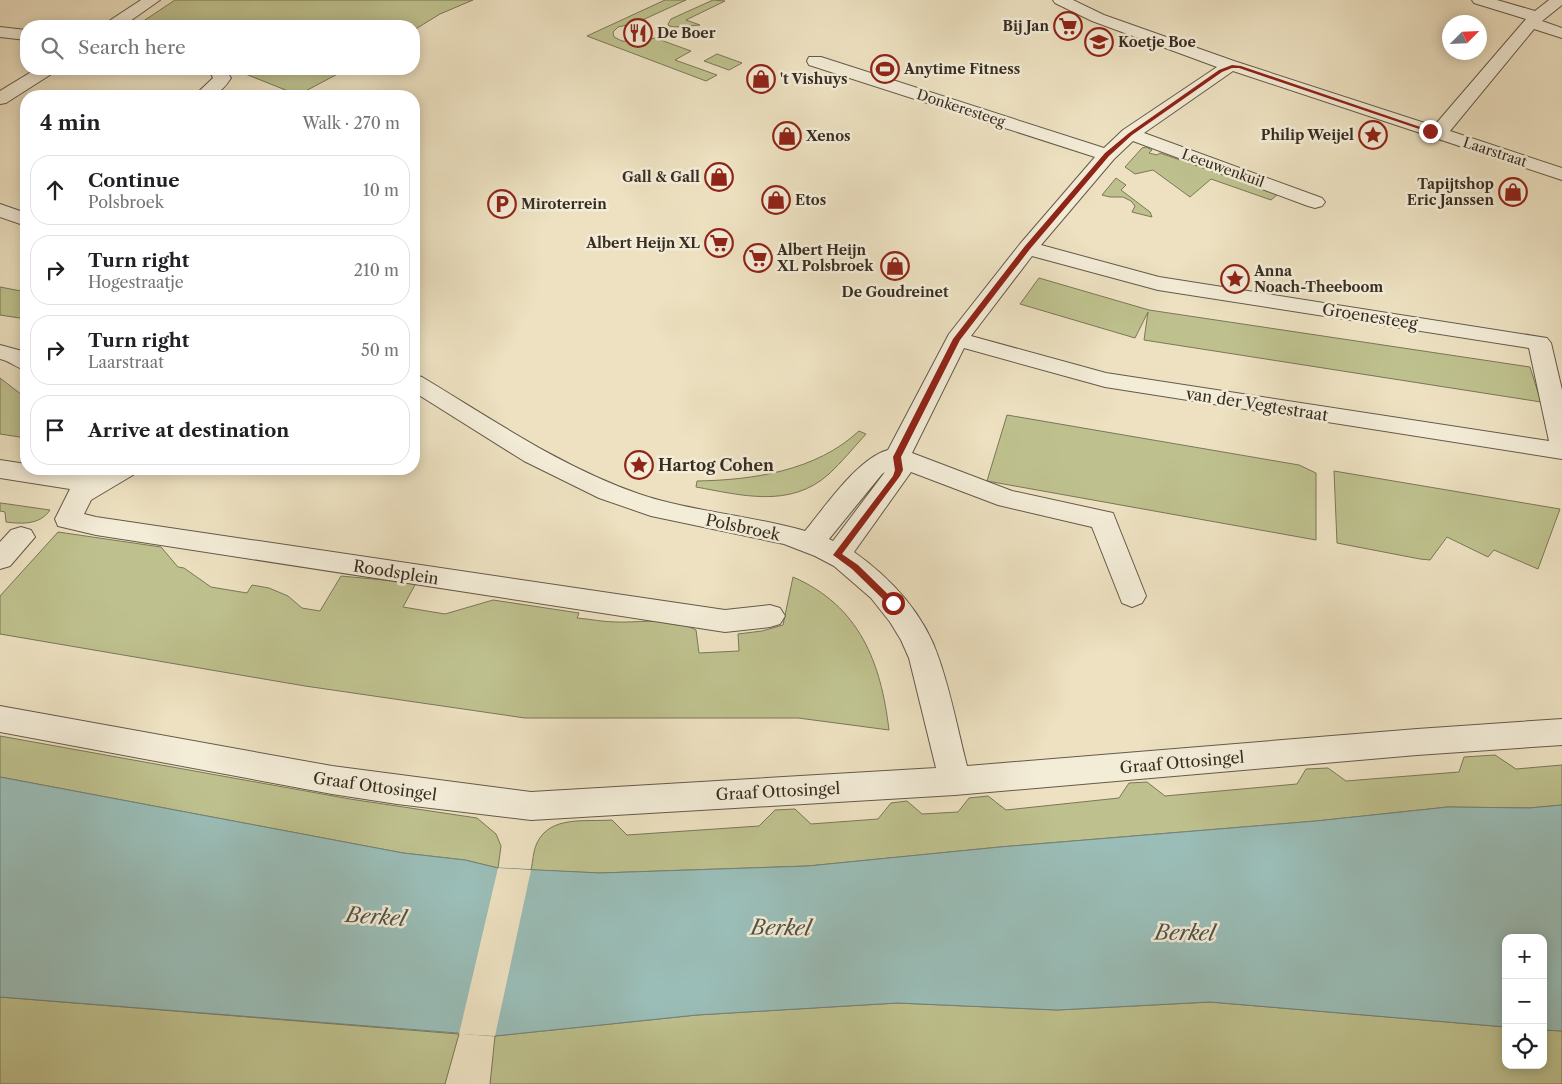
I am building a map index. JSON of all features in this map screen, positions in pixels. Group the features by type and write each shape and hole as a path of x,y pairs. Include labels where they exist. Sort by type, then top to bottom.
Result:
{"street":[{"path":"121,20 152,0"},
{"name":"Laarstraat","path":"1061,0 1098,18 1226,68 1239,67 1562,174"},
{"path":"1480,0 1534,20 1562,33"},
{"path":"1437,133 1449,122 1534,20 1558,0"},
{"path":"0,32 20,34"},
{"name":"Donkeresteeg","path":"815,61 1107,154"},
{"path":"837,555 896,476 899,470 897,457 957,339 1028,248 1107,154 1130,134 1226,68"},
{"path":"2,98 38,75"},
{"path":"210,90 219,83 222,75"},
{"path":"2,98 20,98"},
{"name":"Leeuwenkuil","path":"1130,134 1315,202"},
{"path":"0,210 20,218"},
{"name":"Groenesteeg","path":"1028,248 1158,282 1539,343 1562,442"},
{"name":"van der Vegtestraat","path":"957,339 1105,380 1562,451"},
{"path":"0,352 16,355 20,358"},
{"name":"Polsbroek","path":"420,386 563,472 608,492 636,503 675,513 766,530 810,542 837,555 855,567 893,603 917,640 924,658 956,781"},
{"path":"810,542 873,468 887,459 897,457 1007,499 1103,520 1132,596"},
{"path":"0,469 20,472"},
{"path":"38,475 96,484"},
{"name":"Roodsplein","path":"113,475 80,494 68,519 96,526 725,621 770,616"},
{"path":"0,534 21,537 0,559"},
{"name":"Graaf Ottosingel","path":"0,719 332,780 531,806 956,781 1562,732"}],"green space":[{"path":"175,0 473,0 440,14 420,26 420,20 145,20"},
{"path":"665,0 686,0 636,23 618,27 613,32 614,37 622,41 635,42 655,38 691,51 675,60 717,75 706,81 587,36"},
{"path":"713,0 725,1 686,20 700,25 669,26 668,24 671,19"},
{"path":"717,54 742,63 729,70 704,61"},
{"path":"248,75 336,75 307,90 286,90"},
{"path":"1146,147 1152,150 1149,153 1157,155 1160,153 1278,194 1271,200 1211,179 1190,197 1153,170 1135,174 1125,167 1142,148"},
{"path":"1116,178 1126,185 1121,190 1150,212 1152,217 1132,212 1135,206 1131,201 1123,197 1102,195"},
{"path":"1039,278 1149,310 1530,367 1541,402 1144,340 1148,312 1135,338 1020,304"},
{"path":"0,287 20,291 20,318 0,315"},
{"path":"0,378 20,393 20,437 0,434"},
{"path":"1007,415 1299,465 1316,473 1316,540 987,481"},
{"path":"859,431 866,434 829,474 814,485 798,492 782,496 765,497 696,487 697,481 762,475 804,464 842,445"},
{"path":"1334,471 1560,509 1538,569 1494,550 1488,557 1447,537 1430,560 1420,559 1337,543"},
{"path":"0,503 50,510 36,521 24,523 6,522 5,512 0,511"},
{"path":"58,532 161,547 178,567 184,568 211,587 247,593 252,585 269,588 288,596 302,608 320,611 341,576 416,583 403,607 445,614 493,600 579,613 577,618 611,622 657,621 676,623 696,630 699,653 739,651 738,634 762,631 783,625 793,577 816,589 835,604 851,620 863,639 873,660 880,682 889,730 798,718 525,718 305,686 0,634 0,596"},
{"path":"0,736 350,799 477,818 496,834 501,846 498,868 465,860 403,853 0,777"},
{"path":"1495,755 1516,769 1562,765 1562,805 1529,808 1448,807 1316,821 1000,847 808,866 600,873 531,870 537,843 543,834 560,824 570,822 612,820 627,835 759,826 775,810 795,809 811,824 878,819 891,803 907,801 922,814 958,812 969,798 988,796 1006,810 1119,798 1129,783 1147,782 1165,796 1297,784 1306,769 1328,768 1346,781 1459,772 1464,757"},
{"path":"0,997 459,1034 445,1084 0,1084"},
{"path":"1210,1002 1502,1027 1502,1069 1547,1069 1547,1030 1562,1031 1562,1084 490,1084 495,1036 697,1015 897,1003 1057,1010"}],"water":[{"name":"Berkel","path":"0,777 403,853 465,860 498,868 600,873 808,866 1000,847 1316,821 1448,807 1529,808 1562,805 1562,1031 1547,1030 1547,934 1502,934 1502,1027 1210,1002 1057,1010 897,1003 697,1015 495,1036 0,997"}],"pier":[{"path":"498,868 531,870 495,1036 459,1034"}],"place":[{"name":"Bij Jan","path":"1068,26"},
{"name":"De Boer","path":"638,33"},
{"name":"Koetje Boe","path":"1099,42"},
{"name":"Anytime Fitness","path":"885,69"},
{"name":"'t Vishuys","path":"761,79"},
{"name":"Philip Weijel","path":"1373,135"},
{"name":"Xenos","path":"787,136"},
{"name":"Gall & Gall","path":"719,177"},
{"name":"Tapijtshop Eric Janssen","path":"1513,192"},
{"name":"Etos","path":"776,200"},
{"name":"Miroterrein","path":"502,204"},
{"name":"Albert Heijn XL","path":"719,243"},
{"name":"Albert Heijn XL Polsbroek","path":"758,258"},
{"name":"De Goudreinet","path":"895,266"},
{"name":"Anna Noach-Theeboom","path":"1235,279"},
{"name":"Hartog Cohen","path":"639,465"}],"route":[{"path":"893,603 855,567 837,555 896,476 899,470 897,457 957,339 1028,248 1107,154 1130,134 1225,68 1232,66 1430,131"}]}
